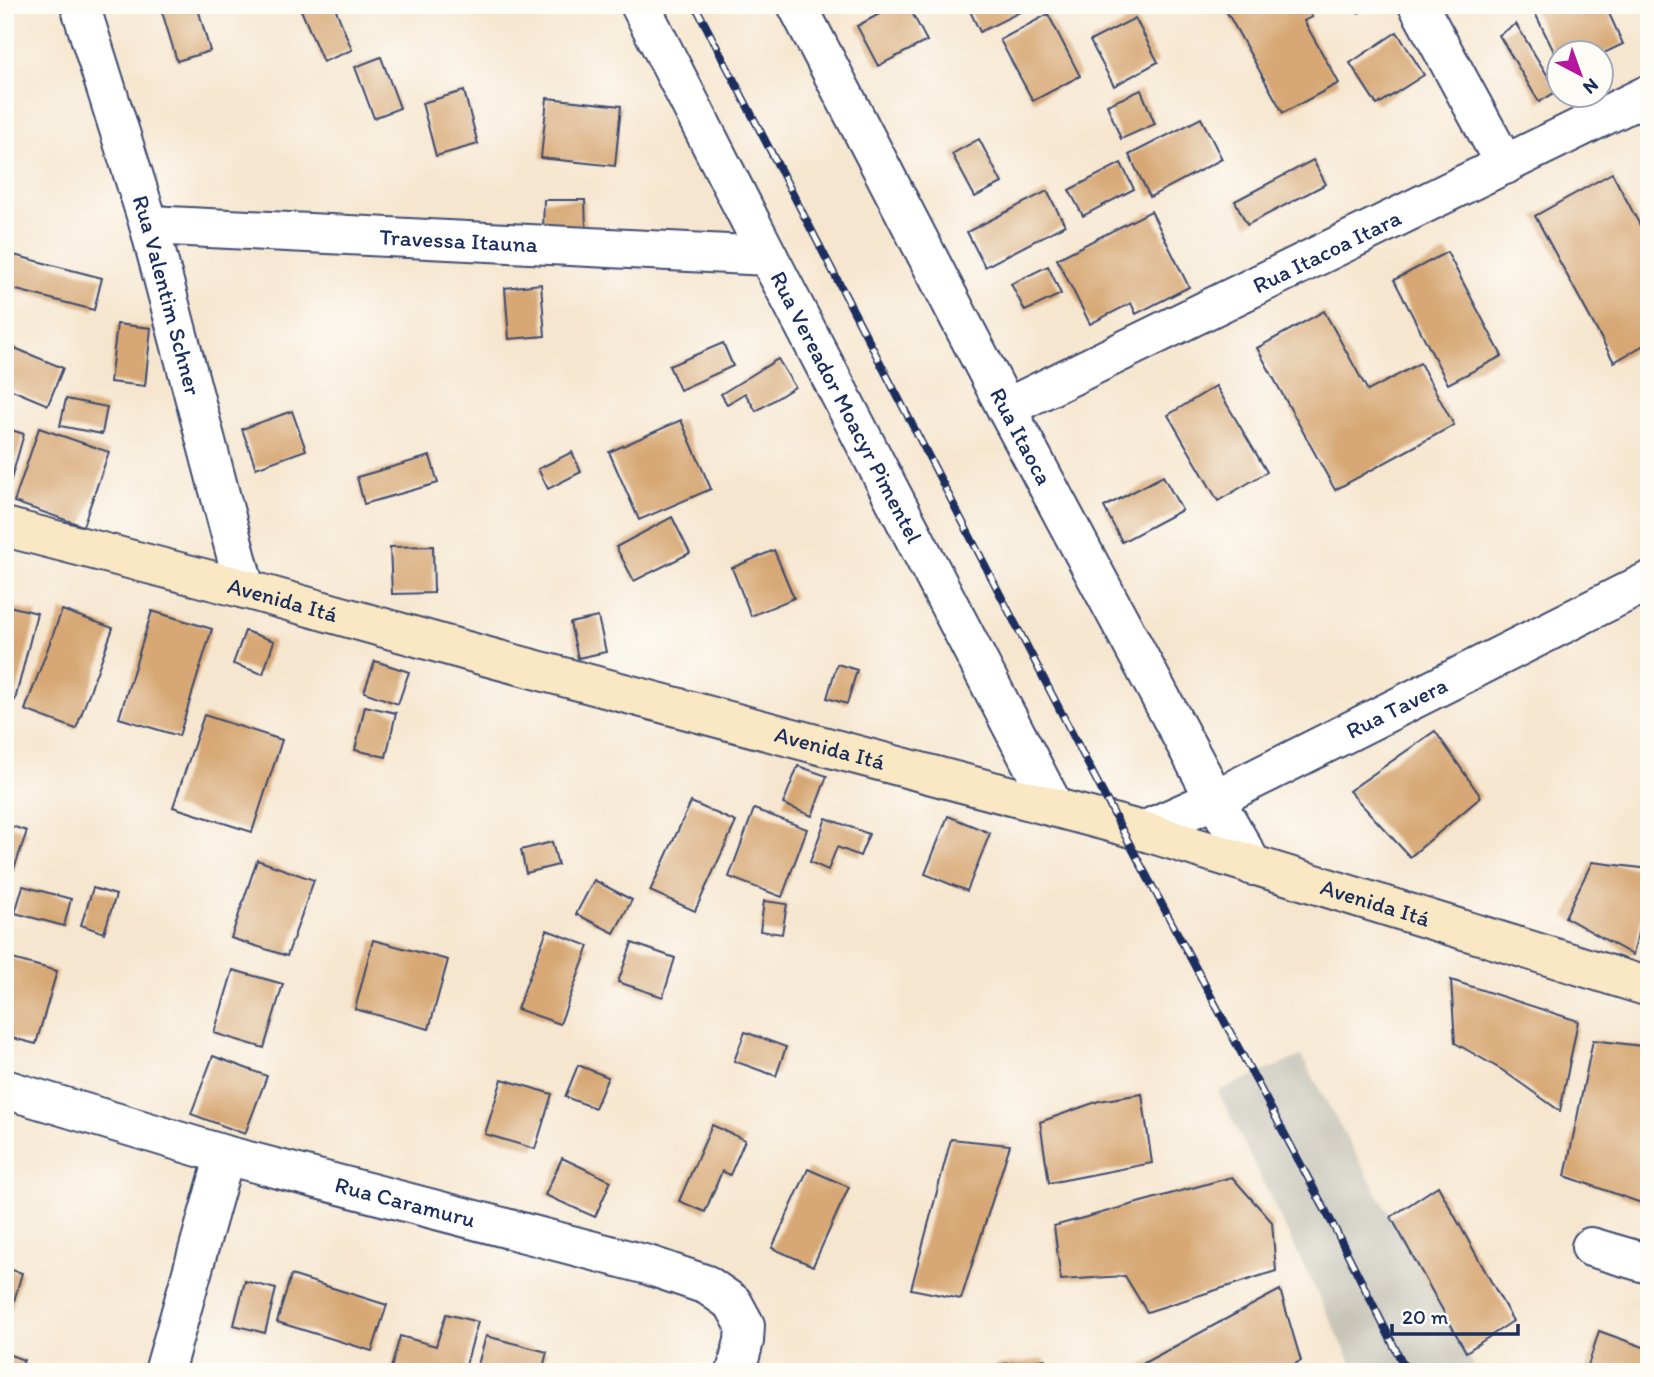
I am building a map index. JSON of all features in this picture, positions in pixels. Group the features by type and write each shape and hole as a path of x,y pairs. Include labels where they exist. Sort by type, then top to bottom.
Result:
{"main road":[{"name":"Avenida Itá","path":"5,527 1143,831 1649,987"}],"street":[{"name":"Rua Vereador Moacyr Pimentel","path":"640,5 1054,807"},
{"name":"Rua Itaoca","path":"797,5 1006,408 1253,866"},
{"path":"1418,5 1504,165"},
{"name":"Rua Valentim Schner","path":"77,6 149,225 245,589"},
{"name":"Rua Itacoa Itara","path":"1006,408 1649,94"},
{"name":"Travessa Itauna","path":"149,225 768,256"},
{"name":"Rua Tavera","path":"1143,831 1215,799 1649,581"},
{"name":"Rua Caramuru","path":"5,1089 225,1154 649,1265 708,1285 733,1303 745,1325 736,1372"},
{"path":"164,1372 225,1154"},
{"path":"1591,1247 1649,1264"}],"shaded area":[{"path":"1301,1056 1477,1372 1356,1372 1218,1091"}],"building":[{"path":"160,5 197,5 210,51 177,61"},
{"path":"312,5 334,5 352,50 323,62 301,10"},
{"path":"896,5 908,5 927,41 878,66 857,26"},
{"path":"967,5 1029,5 1030,7 980,32"},
{"path":"1223,5 1251,5 1255,12 1267,5 1306,5 1312,17 1304,21 1339,83 1283,113"},
{"path":"1354,5 1375,5 1358,13"},
{"path":"1531,5 1615,5 1607,9 1623,44 1616,47 1616,38 1547,38"},
{"path":"1048,14 1080,76 1033,101 1000,40"},
{"path":"1135,18 1158,62 1114,86 1090,41"},
{"path":"1516,24 1546,73 1546,98 1539,102 1499,35"},
{"path":"1397,32 1424,75 1377,105 1350,63"},
{"path":"381,57 400,108 374,118 355,67"},
{"path":"1141,90 1155,124 1121,139 1107,105"},
{"path":"464,91 478,144 436,156 422,103"},
{"path":"547,98 621,106 615,166 541,158"},
{"path":"1201,118 1222,159 1150,197 1129,155"},
{"path":"979,139 1002,183 975,197 952,154"},
{"path":"1313,160 1326,184 1247,225 1235,201"},
{"path":"1121,163 1134,189 1083,216 1069,190"},
{"path":"1612,173 1649,242 1649,342 1614,362 1535,216"},
{"path":"1047,191 1065,225 985,267 967,232"},
{"path":"544,200 585,200 586,230 543,230"},
{"path":"1151,211 1189,287 1136,314 1131,303 1090,324 1057,259"},
{"path":"1447,252 1502,356 1448,384 1394,280"},
{"path":"6,253 102,278 94,310 5,287"},
{"path":"1048,266 1061,294 1025,311 1011,284"},
{"path":"541,284 545,336 509,339 505,288"},
{"path":"1324,311 1368,391 1420,363 1454,425 1335,490 1257,348"},
{"path":"117,324 151,328 145,386 110,382"},
{"path":"723,343 733,366 680,390 669,366"},
{"path":"5,344 63,368 48,405 5,387"},
{"path":"778,359 795,387 756,411 745,393 727,404 721,394"},
{"path":"1216,386 1267,472 1218,501 1168,415"},
{"path":"66,399 107,407 102,434 60,426"},
{"path":"292,411 306,450 256,468 242,429"},
{"path":"681,420 711,489 639,520 609,452"},
{"path":"5,428 24,434 6,497 5,497"},
{"path":"39,428 109,452 83,526 14,502"},
{"path":"572,452 581,472 548,489 538,469"},
{"path":"430,456 438,483 364,504 357,477"},
{"path":"1163,476 1182,510 1122,542 1104,507"},
{"path":"672,517 690,553 634,581 616,547"},
{"path":"433,546 434,593 392,594 390,547"},
{"path":"774,550 794,598 751,616 732,568"},
{"path":"5,605 37,613 15,700 5,698"},
{"path":"62,610 113,628 76,729 25,710"},
{"path":"152,611 212,629 179,736 119,718"},
{"path":"598,617 606,652 578,658 570,623"},
{"path":"245,631 274,641 263,674 233,664"},
{"path":"375,661 409,672 398,704 364,692"},
{"path":"837,664 857,670 847,704 827,698"},
{"path":"365,706 396,713 386,757 355,750"},
{"path":"204,715 282,740 252,832 173,807"},
{"path":"1435,731 1481,797 1410,857 1349,791"},
{"path":"798,766 827,776 812,816 783,804"},
{"path":"691,802 736,822 695,911 650,891"},
{"path":"754,809 807,829 782,897 729,877"},
{"path":"948,816 990,833 967,891 925,874"},
{"path":"826,818 869,834 860,856 837,847 828,870 810,862"},
{"path":"5,824 27,831 12,875 5,872"},
{"path":"552,842 558,865 526,873 521,850"},
{"path":"257,860 314,880 287,956 231,938"},
{"path":"1592,862 1649,869 1649,885 1633,955 1565,917"},
{"path":"594,880 632,900 614,933 576,914"},
{"path":"23,886 71,899 64,926 15,913"},
{"path":"93,888 116,895 104,933 81,925"},
{"path":"764,901 787,904 782,934 760,931"},
{"path":"547,930 589,946 560,1024 517,1009"},
{"path":"373,940 448,960 429,1029 355,1009"},
{"path":"632,943 675,958 663,997 618,982"},
{"path":"5,957 57,971 36,1044 5,1036 8,1008 5,1007"},
{"path":"233,970 283,984 264,1048 214,1033"},
{"path":"1451,980 1578,1021 1560,1111 1502,1070 1455,1043"},
{"path":"745,1032 786,1047 776,1076 734,1061"},
{"path":"1593,1040 1649,1047 1647,1205 1565,1176"},
{"path":"213,1056 267,1076 245,1134 191,1114"},
{"path":"578,1065 608,1077 595,1108 565,1097"},
{"path":"502,1079 552,1094 535,1149 485,1134"},
{"path":"1142,1094 1152,1163 1049,1183 1040,1122 1099,1101"},
{"path":"712,1125 745,1140 730,1175 722,1171 705,1212 679,1201"},
{"path":"951,1139 1010,1145 961,1299 911,1289"},
{"path":"562,1158 611,1181 595,1217 545,1195"},
{"path":"808,1169 849,1187 813,1266 772,1248"},
{"path":"1232,1177 1272,1222 1276,1271 1147,1312 1125,1276 1061,1280 1054,1226"},
{"path":"1438,1186 1513,1321 1466,1352 1391,1217"},
{"path":"5,1268 22,1273 6,1329 5,1329"},
{"path":"291,1275 387,1305 372,1351 277,1322"},
{"path":"245,1281 276,1289 265,1333 234,1325"},
{"path":"1280,1290 1301,1361 1278,1372 1127,1372"},
{"path":"446,1314 478,1322 464,1372 390,1372 400,1336 436,1346"},
{"path":"1599,1331 1649,1349 1649,1372 1586,1372"},
{"path":"486,1336 547,1352 542,1372 476,1372"},
{"path":"5,1353 24,1360 19,1372 5,1372"},
{"path":"1045,1359 1046,1372 996,1372 996,1365"}],"railway":[{"path":"695,5 1119,824 1331,1221 1407,1372"}]}
